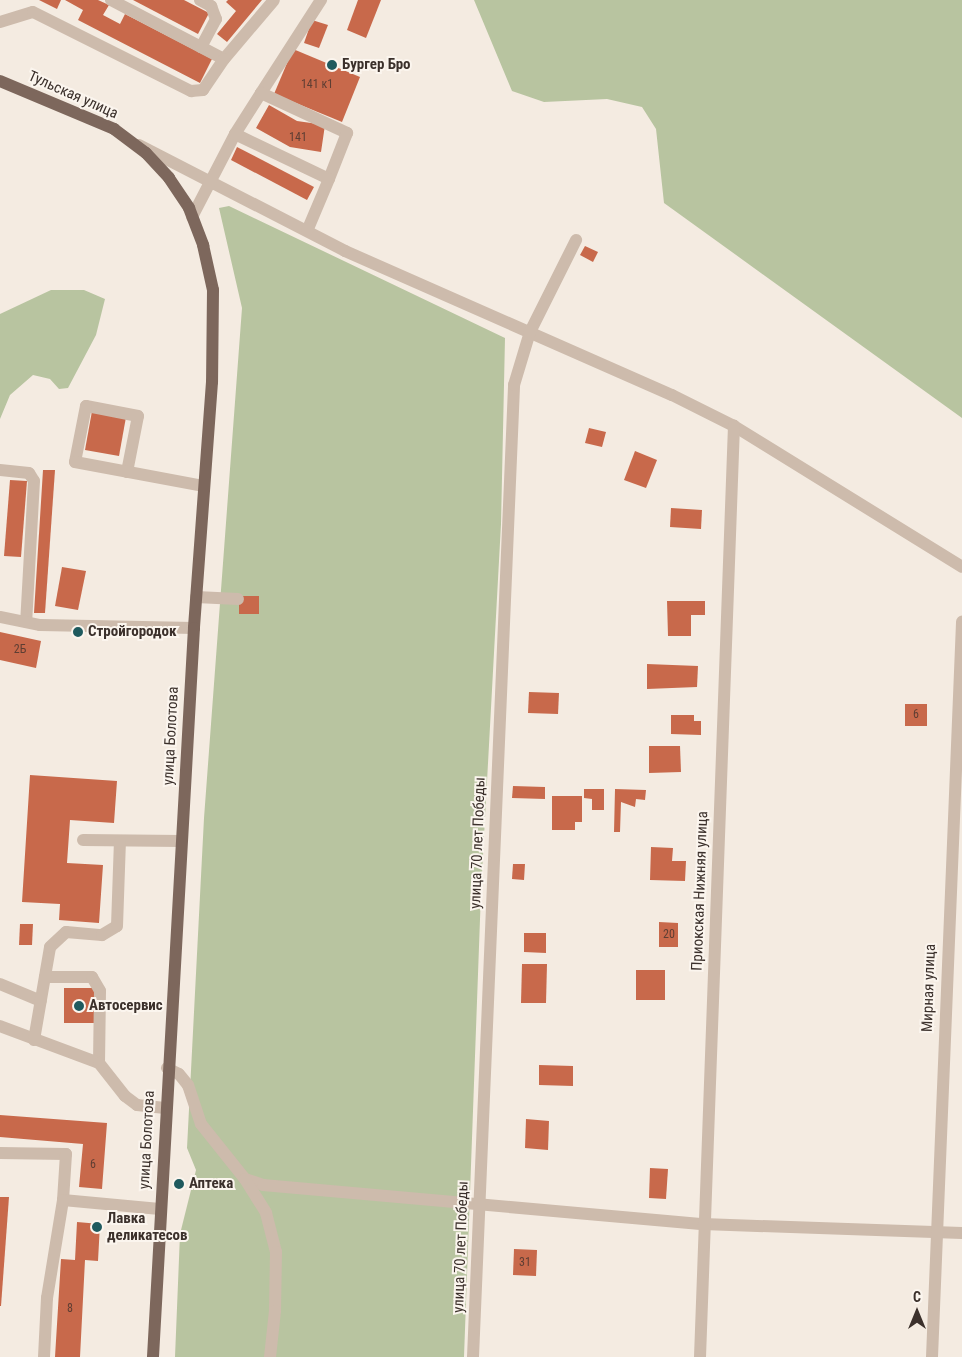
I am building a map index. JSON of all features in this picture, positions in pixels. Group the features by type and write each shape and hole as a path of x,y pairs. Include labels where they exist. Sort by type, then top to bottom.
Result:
{"main road":[{"name":"Тульская улица","path":"0,81 87,117 132,141"},
{"name":"улица Болотова","path":"132,141 169,178 192,217 209,269 215,318 167,1068 152,1357"}],"street":[{"path":"111,0 224,59"},
{"path":"0,22 33,12 191,91 203,90 224,59 274,0"},
{"path":"192,217 235,134 321,0"},
{"path":"201,48 216,20 209,2"},
{"path":"261,93 347,133 307,231"},
{"path":"235,134 328,179"},
{"path":"132,141 307,231 672,395 734,426 962,567"},
{"name":"улица 70 лет Победы","path":"473,1357 514,385 530,332 576,240"},
{"path":"128,472 138,416 86,406 75,462 128,472 203,486"},
{"name":"Приокская Нижняя улица","path":"700,1357 703,1224 734,426"},
{"path":"0,470 29,473 34,481 26,622"},
{"path":"196,597 238,599"},
{"path":"0,617 26,622 194,628"},
{"name":"Мирная улица","path":"932,1357 935,1232 962,622"},
{"path":"83,840 120,842 181,841"},
{"path":"34,1040 50,948 66,932 102,935 117,926 120,842"},
{"path":"45,977 92,977 100,991 99,1063"},
{"path":"0,984 41,1001"},
{"path":"0,1026 99,1063 125,1096 138,1105 165,1108"},
{"path":"167,1068 179,1074 188,1084 201,1124 245,1179 266,1213 276,1252 275,1311 270,1357"},
{"path":"0,1153 66,1154 63,1200 47,1298 44,1357"},
{"path":"245,1179 263,1185 703,1224 962,1233"},
{"path":"63,1200 160,1209"}],"green space":[{"path":"474,0 962,0 962,418 664,203 656,129 642,107 607,99 544,102 512,91"},
{"path":"229,206 505,338 501,524 481,892 464,1357 175,1357 180,1234 196,1170 187,1148 204,818 242,308 219,208"},
{"path":"51,290 84,290 105,299 96,335 68,388 59,389 50,379 33,375 10,395 0,419 0,314"}],"building":[{"path":"39,0 61,0 57,9"},
{"path":"65,0 98,0 109,5 103,15 120,24 125,14 212,59 200,83 78,20 83,10"},
{"path":"133,0 184,0 209,13 198,34"},
{"path":"228,0 262,0 227,42 217,34 236,11 226,2"},
{"path":"358,0 381,0 366,38 347,30"},
{"path":"312,20 328,25 319,48 304,43"},
{"path":"293,49 360,77 342,122 274,94"},
{"path":"269,105 297,121 325,125 321,152 290,147 256,128"},
{"path":"237,147 314,187 307,200 231,160"},
{"path":"585,246 598,252 593,262 580,255"},
{"path":"92,411 126,417 119,456 85,450"},
{"path":"589,428 606,432 602,447 585,443"},
{"path":"635,451 657,460 646,488 624,480"},
{"path":"43,470 55,470 45,613 34,613"},
{"path":"10,480 27,481 21,557 4,556"},
{"path":"671,508 702,510 701,529 670,527"},
{"path":"62,567 86,571 78,610 55,606"},
{"path":"239,596 259,596 259,614 239,614"},
{"path":"667,601 705,601 705,615 691,615 691,636 668,636"},
{"path":"0,632 41,641 36,668 0,660"},
{"path":"647,664 698,666 697,687 647,689"},
{"path":"529,692 559,693 558,714 528,713"},
{"path":"905,704 927,704 927,726 905,726"},
{"path":"671,715 694,715 694,721 701,721 701,735 671,734"},
{"path":"649,746 680,746 681,772 649,773"},
{"path":"30,775 117,781 114,823 70,820 67,863 103,865 99,923 59,920 60,904 22,902"},
{"path":"513,786 545,787 545,799 512,798"},
{"path":"584,789 604,789 604,810 592,810 592,799 584,798"},
{"path":"615,789 646,790 645,800 636,799 635,807 621,802 620,832 614,832"},
{"path":"552,796 582,796 582,822 575,822 575,830 552,830"},
{"path":"651,847 673,848 672,861 686,861 685,881 650,880"},
{"path":"513,864 525,864 524,880 512,879"},
{"path":"659,922 678,923 678,947 659,947"},
{"path":"20,924 33,924 32,945 19,945"},
{"path":"524,933 546,933 546,953 524,952"},
{"path":"522,964 547,964 546,1003 521,1003"},
{"path":"636,970 665,970 665,1000 636,1000"},
{"name":"Автосервис","path":"64,988 94,988 94,1023 64,1023"},
{"path":"539,1065 573,1066 573,1086 539,1085"},
{"path":"0,1115 107,1123 102,1189 79,1187 83,1144 0,1137"},
{"path":"526,1119 549,1121 548,1150 525,1148"},
{"path":"650,1168 668,1169 666,1199 649,1198"},
{"path":"0,1197 9,1197 1,1306 0,1306"},
{"path":"77,1222 100,1224 98,1261 85,1260 80,1357 55,1357 61,1259 75,1260"},
{"path":"514,1249 537,1250 536,1276 513,1275"}],"place":[{"name":"Бургер Бро","path":"332,65"},
{"name":"Стройгородок","path":"78,632"},
{"name":"Автосервис","path":"79,1006"},
{"name":"Аптека","path":"179,1184"},
{"name":"Лавка деликатесов","path":"97,1227"}]}
